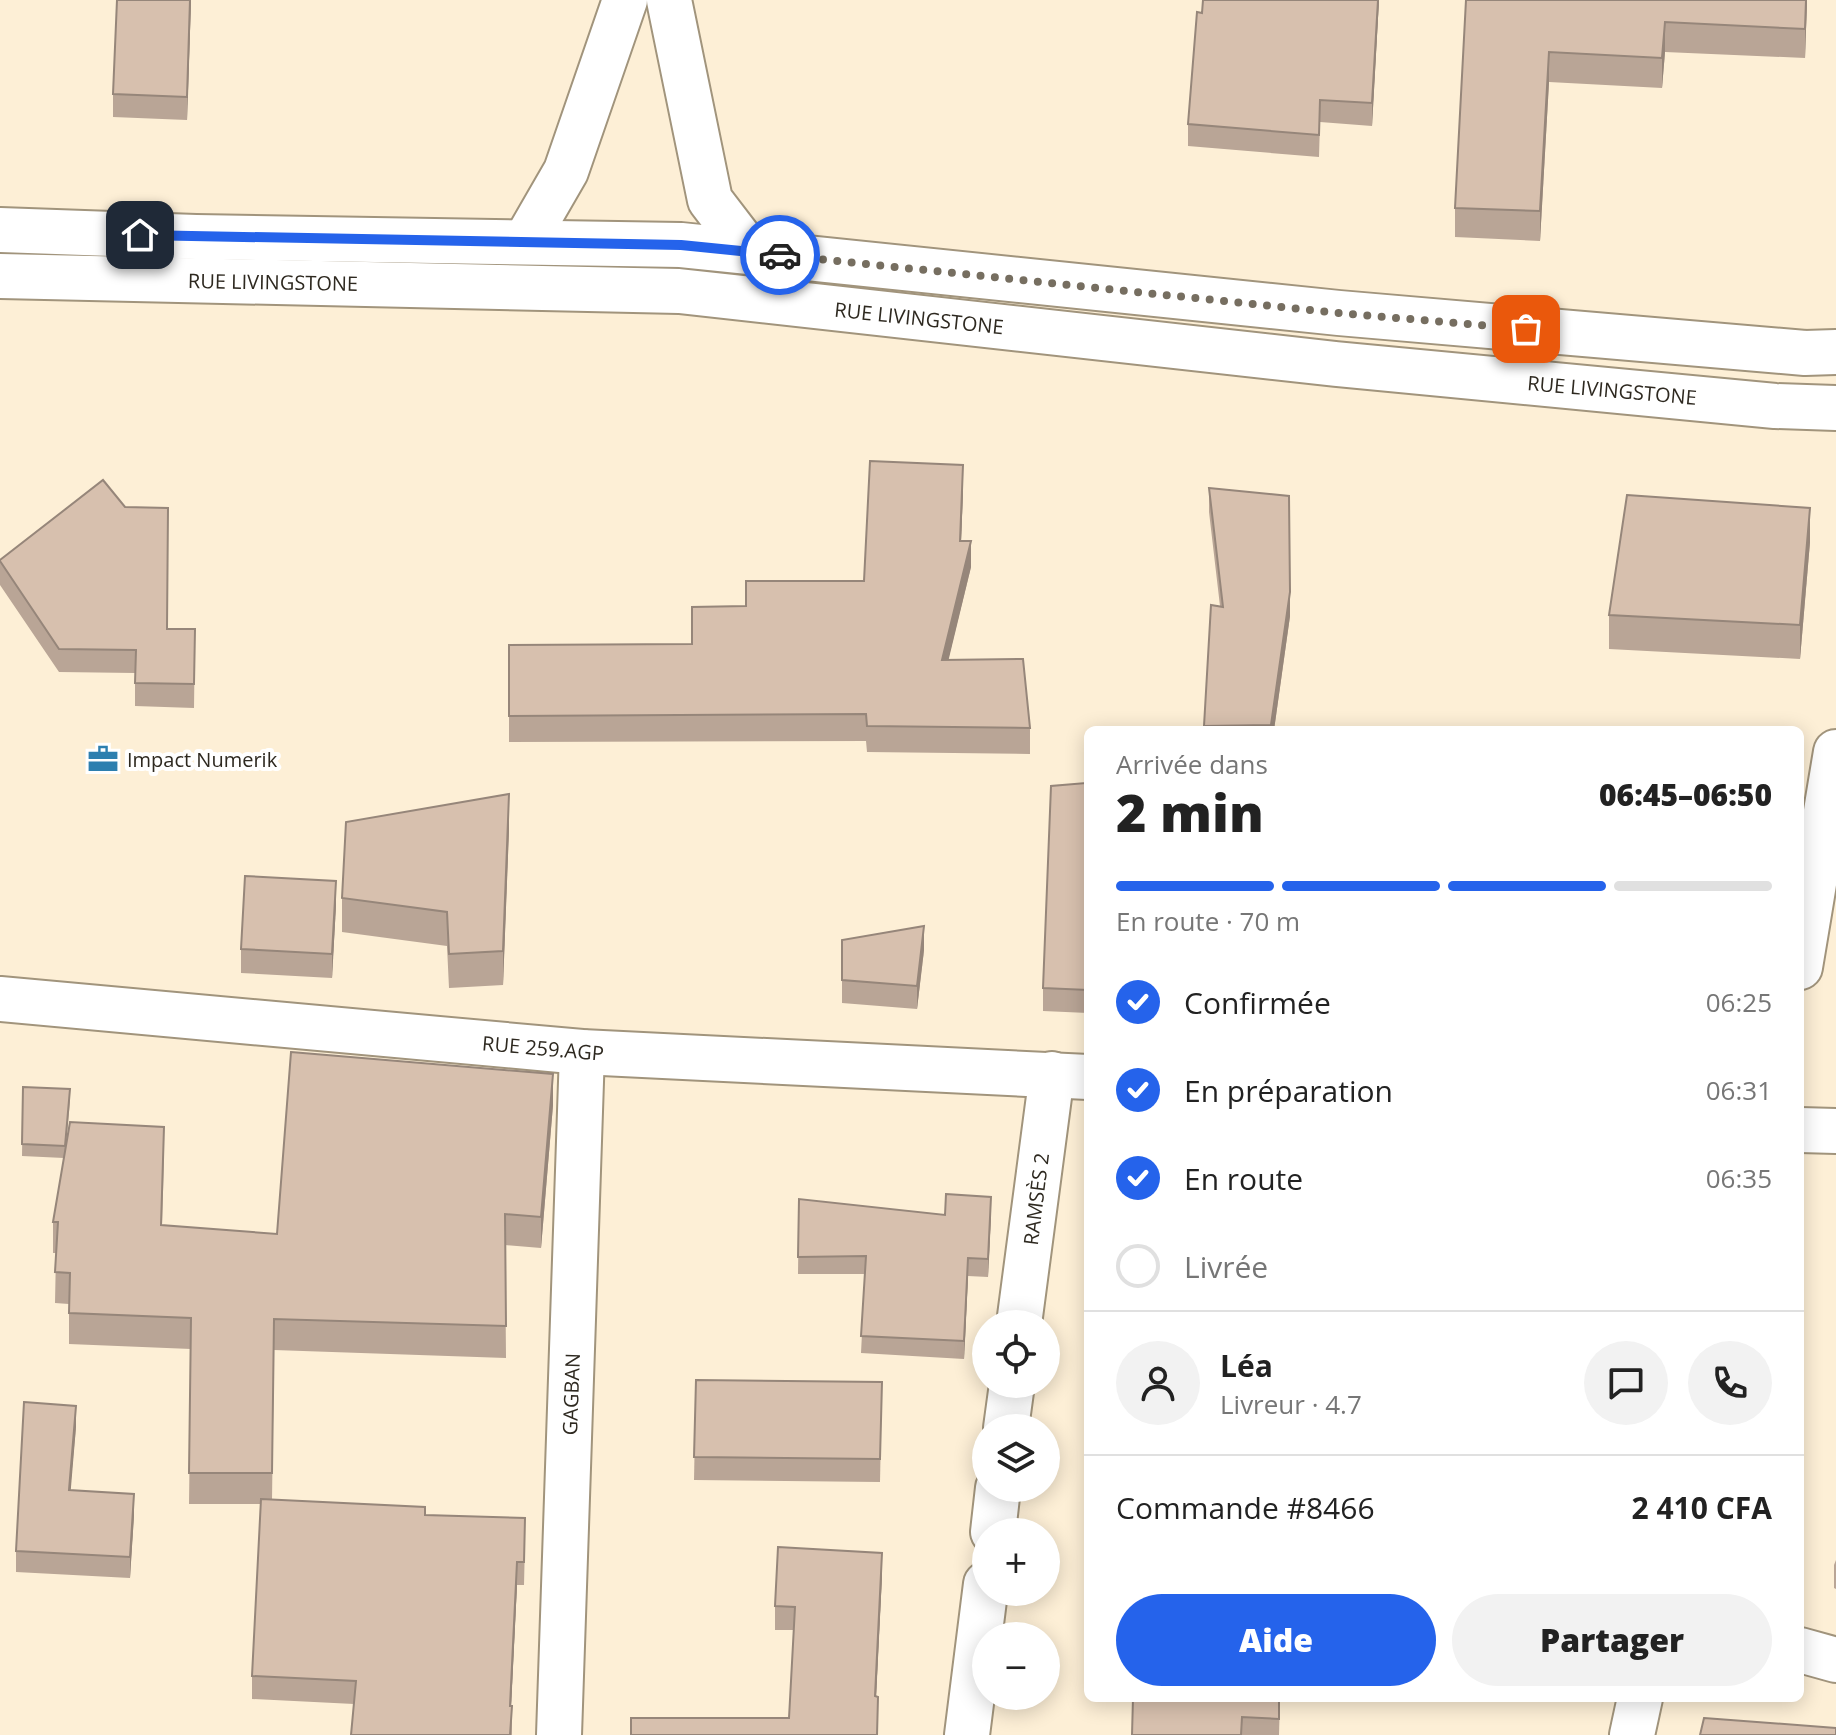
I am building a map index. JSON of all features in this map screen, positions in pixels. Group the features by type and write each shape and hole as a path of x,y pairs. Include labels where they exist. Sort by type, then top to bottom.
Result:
{"street":[{"path":"525,242 566,171 625,0"},
{"path":"669,0 710,200 749,251"},
{"path":"0,230 196,237 681,245 1339,313 1790,352 1836,352"},
{"path":"679,291 681,245"},
{"name":"RUE LIVINGSTONE","path":"0,276 679,291 1336,364 1775,406 1836,408"},
{"path":"1804,943 1836,752"},
{"name":"RUE 259.AGP","path":"0,999 582,1052 1070,1075"},
{"name":"GAGBAN","path":"559,1735 582,1052"},
{"name":"RAMSÈS 2","path":"1022,1310 1070,1075"},
{"path":"1804,1130 1836,1131"},
{"path":"967,1735 983,1606"},
{"path":"1804,1651 1836,1660"},
{"path":"1632,1735 1639,1702"}],"building":[{"path":"117,0 190,0 187,97 113,94"},
{"path":"1203,0 1378,0 1372,103 1320,100 1319,135 1188,124 1197,12 1202,13"},
{"path":"1466,0 1806,0 1805,29 1665,22 1662,58 1549,52 1540,211 1455,208"},
{"path":"870,461 963,465 960,541 971,541 942,660 1023,659 1030,728 867,726 866,714 509,716 509,645 692,644 692,607 746,606 746,581 864,581"},
{"path":"103,480 125,507 168,508 167,629 195,629 194,684 135,683 136,650 59,649 0,561"},
{"path":"1209,488 1289,496 1290,592 1271,725 1204,726 1211,605 1223,607"},
{"path":"1627,495 1810,508 1800,625 1609,615"},
{"path":"1084,783 1084,990 1043,988 1051,786"},
{"path":"509,794 503,951 449,954 447,912 342,898 346,822"},
{"path":"245,876 336,881 332,954 241,949"},
{"path":"924,926 917,986 842,980 842,940"},
{"path":"291,1052 553,1074 541,1217 505,1214 506,1326 274,1319 272,1473 189,1473 191,1318 69,1313 70,1273 55,1272 58,1222 53,1222 70,1122 164,1127 161,1225 277,1234"},
{"path":"23,1087 70,1089 65,1146 22,1144"},
{"path":"946,1194 991,1197 988,1259 968,1258 964,1341 861,1336 866,1256 798,1257 799,1199 945,1215"},
{"path":"696,1380 882,1382 880,1459 694,1457"},
{"path":"24,1402 76,1406 69,1490 134,1494 130,1557 16,1551"},
{"path":"261,1499 425,1507 425,1515 525,1518 524,1562 517,1562 510,1735 351,1735 356,1681 252,1676"},
{"path":"778,1547 882,1553 875,1696 878,1697 877,1735 631,1735 631,1718 789,1718 795,1607 775,1606"},
{"path":"1133,1702 1279,1702 1279,1719 1242,1717 1241,1735 1132,1735"},
{"path":"1704,1718 1836,1728 1836,1735 1700,1735"}],"way so far":[{"path":"780,255 1339,313 1526,329"}],"place":[{"name":"Impact Numerik","path":"103,759"}],"route":[{"path":"140,235 681,245 780,255"}]}
